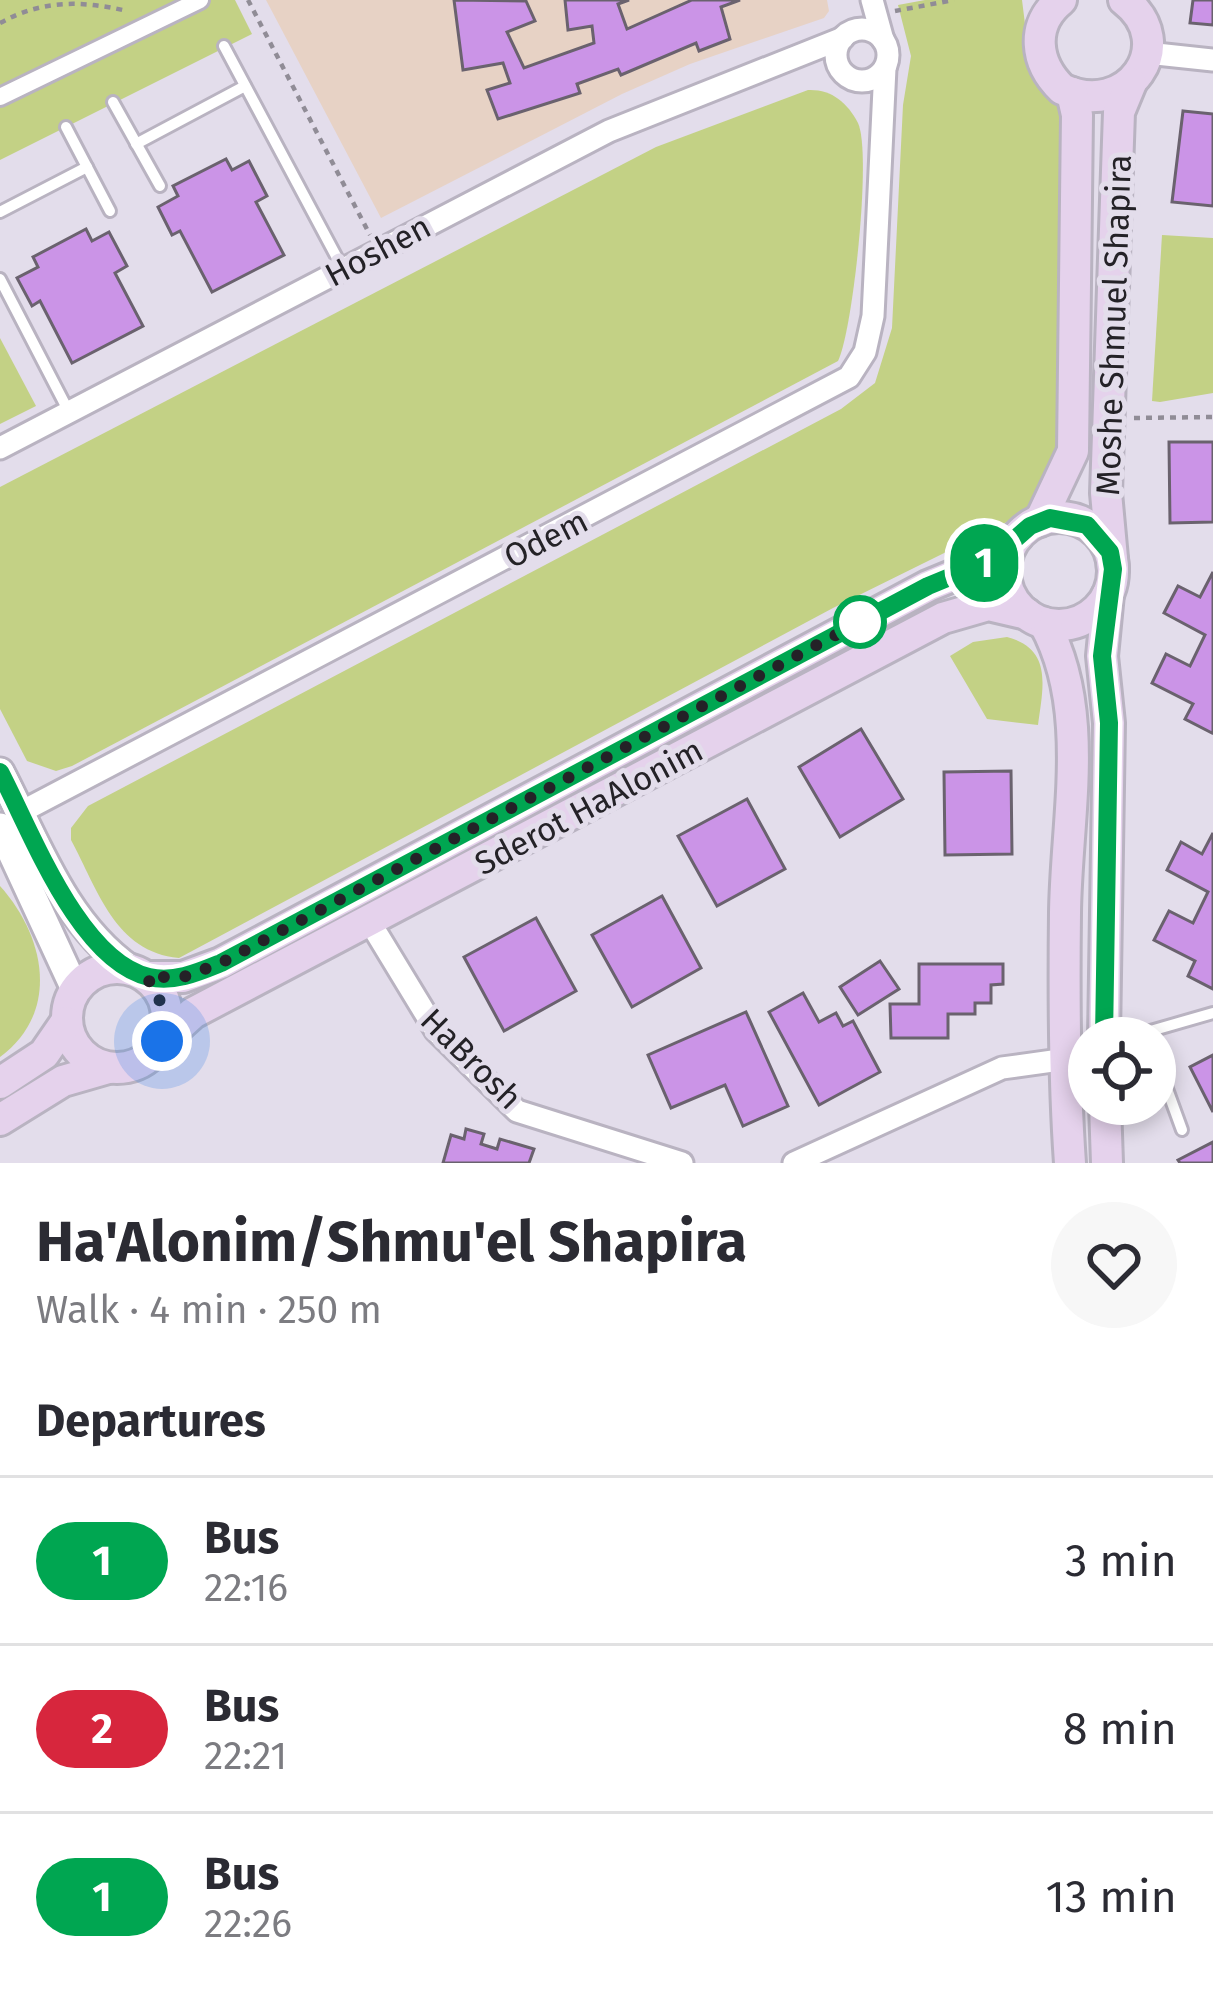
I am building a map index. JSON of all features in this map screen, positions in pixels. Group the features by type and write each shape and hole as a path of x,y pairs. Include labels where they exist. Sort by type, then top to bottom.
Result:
{"main road":[{"path":"1061,0 1043,21 1040,58 1048,75 1072,93 1098,98 1131,83"},
{"path":"1129,2 1147,36 1147,53"},
{"name":"Moshe Shmuel Shapira","path":"1104,1017 1109,723 1102,656 1111,582 1106,494 1119,112 1147,53"},
{"name":"Moshe Shmuel Shapira","path":"1029,529 1073,451 1077,115 1072,93"},
{"path":"1035,618 1084,620 1111,582 1105,542 1087,525 1058,517 1029,529 1009,553 1006,580 1063,661 1072,724 1070,1163"},
{"name":"Sderot HaAlonim","path":"139,973 183,977 221,963 928,586 991,560 1029,529"},
{"name":"Sderot HaAlonim","path":"162,1041 193,1013 371,924 943,618 988,605 1035,618"},
{"path":"0,1084 44,1054 66,1022 75,989 99,970 139,973 167,1014 162,1041 139,1064 63,1081 0,1120"},
{"path":"66,1022 79,1052 108,1068"},
{"path":"1106,1125 1108,1163"}],"street":[{"path":"0,97 200,0"},
{"path":"871,5 884,40 885,68 873,80 848,77 836,61 845,36 871,5"},
{"path":"845,36 867,29 884,40"},
{"name":"Hoshen","path":"0,448 609,130 845,36"},
{"path":"1147,53 1213,60"},
{"name":"Hoshen","path":"763,70 816,66 848,77"},
{"name":"Odem","path":"10,820 839,385 865,352 873,316 885,68"},
{"name":"Odem","path":"848,77 871,105 880,134"},
{"path":"0,772 10,820 75,989"},
{"path":"10,820 90,937 139,973"},
{"name":"HaBrosh","path":"371,924 406,991 436,1031 517,1111 682,1163"},
{"path":"794,1163 1002,1068 1067,1059"}],"lane":[{"path":"224,46 344,269"},
{"path":"136,144 245,86"},
{"path":"113,102 160,186"},
{"path":"66,127 110,211"},
{"path":"0,212 87,167"},
{"path":"0,279 69,412"},
{"path":"1176,1024 1213,1013"},
{"path":"1176,1114 1182,1130"}],"path":[{"path":"22,10 28,0"},
{"path":"0,23 22,10 66,0 123,10 155,22"},
{"path":"248,0 378,250"},
{"path":"871,5 954,0"},
{"path":"1110,418 1213,417"}],"shaded area":[{"path":"266,0 827,0 829,11 824,18 690,64 622,94 381,218"}],"green space":[{"path":"0,0 235,0 252,34 0,160"},
{"path":"925,0 1022,0 1029,56 1065,114 1061,407 1056,464 1037,507 833,608 179,958 139,944 111,915 71,840 71,828 88,806 841,409 875,383 892,328 903,105 911,56 898,5"},
{"path":"808,90 831,94 843,103 858,123 862,141 859,242 838,361 72,766 56,771 27,761 0,709 0,487 656,147"},
{"path":"1162,235 1213,238 1213,393 1160,402 1152,401"},
{"path":"0,338 36,406 0,424"},
{"path":"1007,637 1032,650 1042,671 1038,725 987,719 950,656 973,642"},
{"path":"0,886 28,927 40,973 32,1018 0,1057"}],"building":[{"path":"454,0 526,1 535,21 507,32 524,68 594,43 592,26 568,30 565,0 629,0 618,4 627,29 692,0 740,0 721,7 730,39 699,51 696,43 621,75 618,69 577,84 580,93 498,119 487,90 510,83 503,63 463,70"},
{"path":"1193,0 1213,0 1213,25 1190,23"},
{"path":"1183,111 1213,114 1213,206 1172,202"},
{"path":"226,159 232,170 249,161 267,196 256,202 284,255 212,292 180,231 172,235 158,207 178,196 173,186"},
{"path":"86,229 92,241 109,232 127,266 115,273 143,326 72,363 40,301 32,306 17,278 38,267 33,257"},
{"path":"1169,442 1213,442 1213,522 1170,523"},
{"path":"1213,572 1212,733 1185,719 1193,704 1152,683 1166,654 1190,666 1205,635 1164,613 1178,586 1200,597"},
{"path":"861,729 903,799 840,837 799,767"},
{"path":"1011,771 1012,854 945,855 944,772"},
{"path":"747,799 785,869 717,906 678,836"},
{"path":"1213,833 1213,989 1188,976 1195,961 1154,940 1169,911 1193,923 1208,892 1167,870 1181,842 1202,854"},
{"path":"662,896 701,968 632,1007 592,935"},
{"path":"536,918 576,991 504,1031 464,957"},
{"path":"880,961 899,989 858,1015 840,987"},
{"path":"919,964 1003,964 1003,984 991,985 991,1003 975,1003 975,1014 948,1014 948,1038 891,1038 890,1004 919,1004"},
{"path":"803,993 819,1022 836,1013 843,1026 853,1021 880,1072 819,1105 769,1012"},
{"path":"746,1012 788,1106 743,1126 725,1085 671,1108 648,1055"},
{"path":"1213,1055 1213,1112 1190,1067"},
{"path":"466,1129 484,1134 481,1144 497,1149 500,1139 534,1149 529,1163 443,1163 451,1135 464,1139"},
{"path":"1213,1142 1213,1163 1178,1160"}],"bus line":[{"name":"1","path":"0,772 90,937 147,977 183,977 221,963 928,586 991,560 1040,521 1070,518 1101,536 1113,569 1102,656 1109,723 1104,1017"}],"route":[{"path":"162,1041 167,1014 164,1000 147,977 183,977 221,963 860,622"}]}
